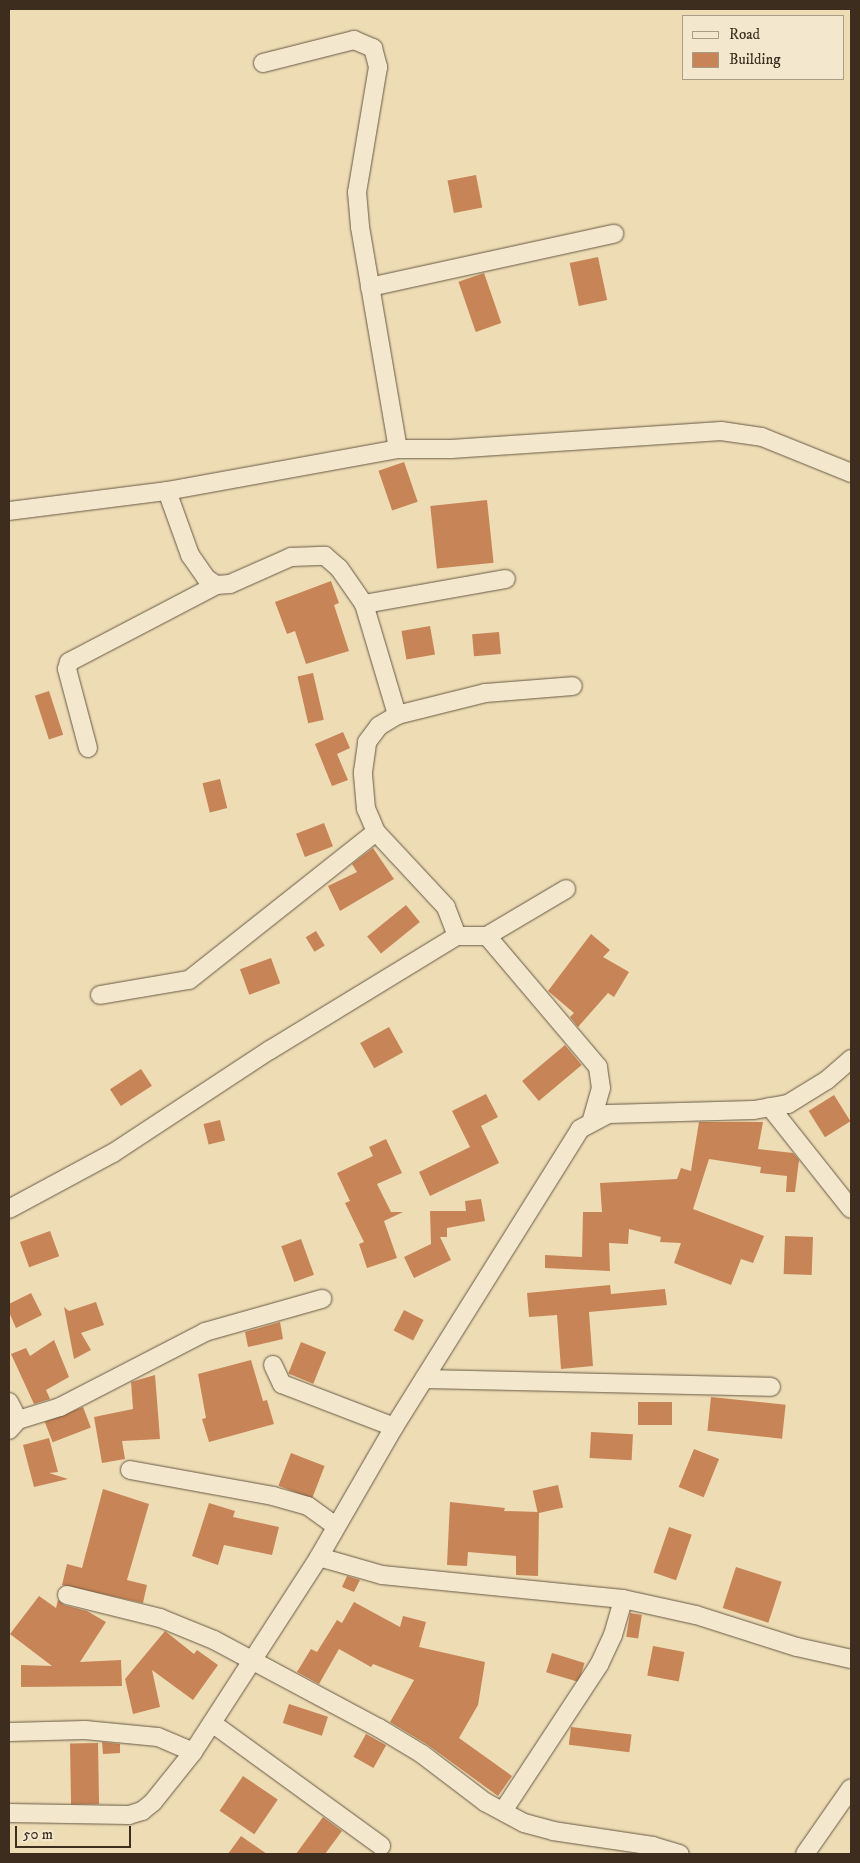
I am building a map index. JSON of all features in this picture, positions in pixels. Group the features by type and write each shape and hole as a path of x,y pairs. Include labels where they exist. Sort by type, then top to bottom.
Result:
{"street":[{"path":"263,63 354,40 373,48 378,67 356,192 370,287 398,449"},
{"path":"370,287 614,234"},
{"path":"9,511 167,491 398,449 451,449 722,431 762,437 851,473"},
{"path":"167,491 190,555 206,578 216,585"},
{"path":"88,748 67,669 69,662 216,585 230,584 292,557 325,556 338,568 364,604 397,715"},
{"path":"364,604 506,579"},
{"path":"457,936 446,907 376,832 366,810 363,781 367,742 379,726 397,715 485,693 573,686"},
{"path":"100,995 189,980 376,832"},
{"path":"9,1209 113,1153 270,1050 457,936 487,936 566,889"},
{"path":"487,936 598,1067 601,1088 591,1122"},
{"path":"9,1813 129,1815 142,1811 193,1752 318,1557 334,1525 574,1135 591,1122 608,1114 770,1107 788,1104 827,1080 851,1059"},
{"path":"770,1107 851,1209"},
{"path":"9,1402 13,1425 60,1407 205,1332 322,1299"},
{"path":"273,1365 282,1384 394,1427"},
{"path":"424,1379 771,1387"},
{"path":"130,1470 273,1496 308,1506 334,1525"},
{"path":"318,1557 382,1575 623,1600 696,1615 797,1647 851,1659"},
{"path":"67,1595 160,1618 252,1660 379,1728 524,1823 553,1831 653,1846 680,1854"},
{"path":"503,1811 599,1665 613,1635 623,1600"},
{"path":"212,1723 381,1846"},
{"path":"9,1732 85,1730 158,1738 193,1752"},
{"path":"804,1854 851,1788"}],"building":[{"path":"476,175 482,207 454,213 448,181"},
{"path":"598,257 607,300 579,306 570,263"},
{"path":"484,273 501,323 476,332 458,282"},
{"path":"404,462 418,502 392,511 378,471"},
{"path":"487,500 494,563 437,569 430,506"},
{"path":"331,581 339,603 334,605 349,651 306,664 295,631 287,634 275,602"},
{"path":"430,626 435,655 406,660 401,631"},
{"path":"499,632 501,654 474,656 472,634"},
{"path":"313,673 324,720 308,723 297,677"},
{"path":"49,691 63,735 49,739 35,696"},
{"path":"343,732 350,748 337,754 348,780 332,786 315,744"},
{"path":"220,779 227,808 210,812 203,783"},
{"path":"324,823 333,846 305,857 296,834"},
{"path":"373,848 394,879 340,911 328,886 357,872 352,864"},
{"path":"406,905 420,922 381,954 367,936"},
{"path":"316,931 325,946 314,952 306,937"},
{"path":"591,934 610,950 603,957 629,972 614,997 608,993 578,1027 570,1017 574,1013 548,991"},
{"path":"271,958 280,983 249,995 240,969"},
{"path":"389,1027 403,1052 374,1068 360,1043"},
{"path":"565,1045 582,1065 539,1101 522,1081"},
{"path":"141,1069 152,1086 121,1106 110,1089"},
{"path":"486,1094 498,1117 481,1126 499,1163 430,1196 419,1172 470,1147 452,1111"},
{"path":"834,1095 850,1121 825,1137 809,1111"},
{"path":"220,1120 225,1140 209,1144 204,1124"},
{"path":"699,1122 763,1122 758,1149 793,1153 799,1160 795,1192 786,1192 787,1176 760,1173 761,1167 709,1159 693,1209 764,1236 753,1263 741,1259 731,1285 674,1263 681,1243 660,1242 661,1237 629,1229 628,1244 609,1243 610,1271 545,1268 545,1255 582,1257 583,1212 602,1212 600,1183 677,1179 681,1168 691,1171"},
{"path":"386,1139 402,1173 377,1184 391,1212 403,1212 384,1221 397,1258 367,1268 359,1244 364,1242 345,1203 350,1201 337,1173 373,1156 369,1147"},
{"path":"481,1199 485,1221 447,1228 447,1237 440,1237 451,1260 414,1278 404,1257 431,1244 430,1211 466,1211 465,1201"},
{"path":"50,1231 59,1256 29,1267 20,1242"},
{"path":"785,1236 813,1237 812,1275 784,1274"},
{"path":"301,1239 314,1275 294,1282 281,1246"},
{"path":"610,1285 611,1294 665,1289 667,1305 589,1312 593,1366 561,1369 557,1315 529,1317 527,1293"},
{"path":"31,1293 42,1315 16,1328 9,1312 9,1304"},
{"path":"96,1302 104,1325 81,1333 91,1350 74,1359 64,1307 69,1311"},
{"path":"404,1310 424,1320 413,1340 394,1330"},
{"path":"280,1322 283,1339 248,1347 245,1332"},
{"path":"54,1340 69,1377 46,1390 50,1399 34,1404 11,1354 26,1348 30,1356"},
{"path":"301,1342 326,1352 313,1384 288,1374"},
{"path":"251,1360 263,1401 267,1400 274,1424 209,1442 202,1419 206,1418 198,1374"},
{"path":"155,1375 160,1439 122,1441 125,1459 102,1463 94,1417 133,1409 131,1382"},
{"path":"711,1397 786,1405 782,1439 707,1431"},
{"path":"638,1402 672,1402 672,1425 638,1425"},
{"path":"83,1407 91,1428 53,1442 45,1422"},
{"path":"591,1432 633,1434 632,1460 590,1458"},
{"path":"49,1438 58,1472 49,1473 68,1479 34,1487 23,1445"},
{"path":"694,1449 719,1459 704,1497 679,1487"},
{"path":"291,1453 325,1466 312,1499 278,1486"},
{"path":"558,1485 563,1507 538,1513 533,1491"},
{"path":"103,1489 149,1504 127,1580 147,1585 143,1603 62,1585 67,1564 82,1568"},
{"path":"450,1502 505,1508 504,1511 539,1512 538,1576 516,1575 516,1556 468,1552 467,1566 447,1565"},
{"path":"209,1503 235,1511 233,1517 279,1527 272,1555 224,1545 218,1565 192,1556"},
{"path":"669,1527 692,1535 676,1580 653,1572"},
{"path":"736,1567 782,1582 768,1623 723,1608"},
{"path":"347,1576 360,1580 354,1592 342,1587"},
{"path":"39,1596 56,1608 58,1600 64,1605 87,1611 106,1622 80,1662 121,1660 122,1686 21,1687 21,1665 52,1666 10,1634"},
{"path":"354,1602 400,1627 403,1616 426,1622 419,1647 485,1662 478,1705 459,1738 512,1776 498,1796 428,1745 390,1722 414,1680 373,1664 371,1667 339,1649 319,1684 297,1672 311,1649 317,1652 337,1620 342,1623"},
{"path":"630,1613 642,1615 638,1639 626,1637"},
{"path":"165,1631 194,1654 197,1650 218,1665 193,1700 152,1670 160,1707 133,1714 125,1679"},
{"path":"653,1646 684,1652 679,1682 647,1675"},
{"path":"552,1653 585,1663 579,1682 546,1672"},
{"path":"289,1704 328,1717 322,1736 283,1723"},
{"path":"571,1727 632,1734 629,1752 569,1745"},
{"path":"366,1734 386,1745 374,1768 353,1757"},
{"path":"102,1742 120,1744 120,1753 103,1754"},
{"path":"70,1743 98,1743 99,1804 71,1804"},
{"path":"243,1776 278,1799 254,1834 220,1811"},
{"path":"323,1817 342,1831 325,1854 296,1854"},
{"path":"241,1836 267,1854 228,1854"}]}
